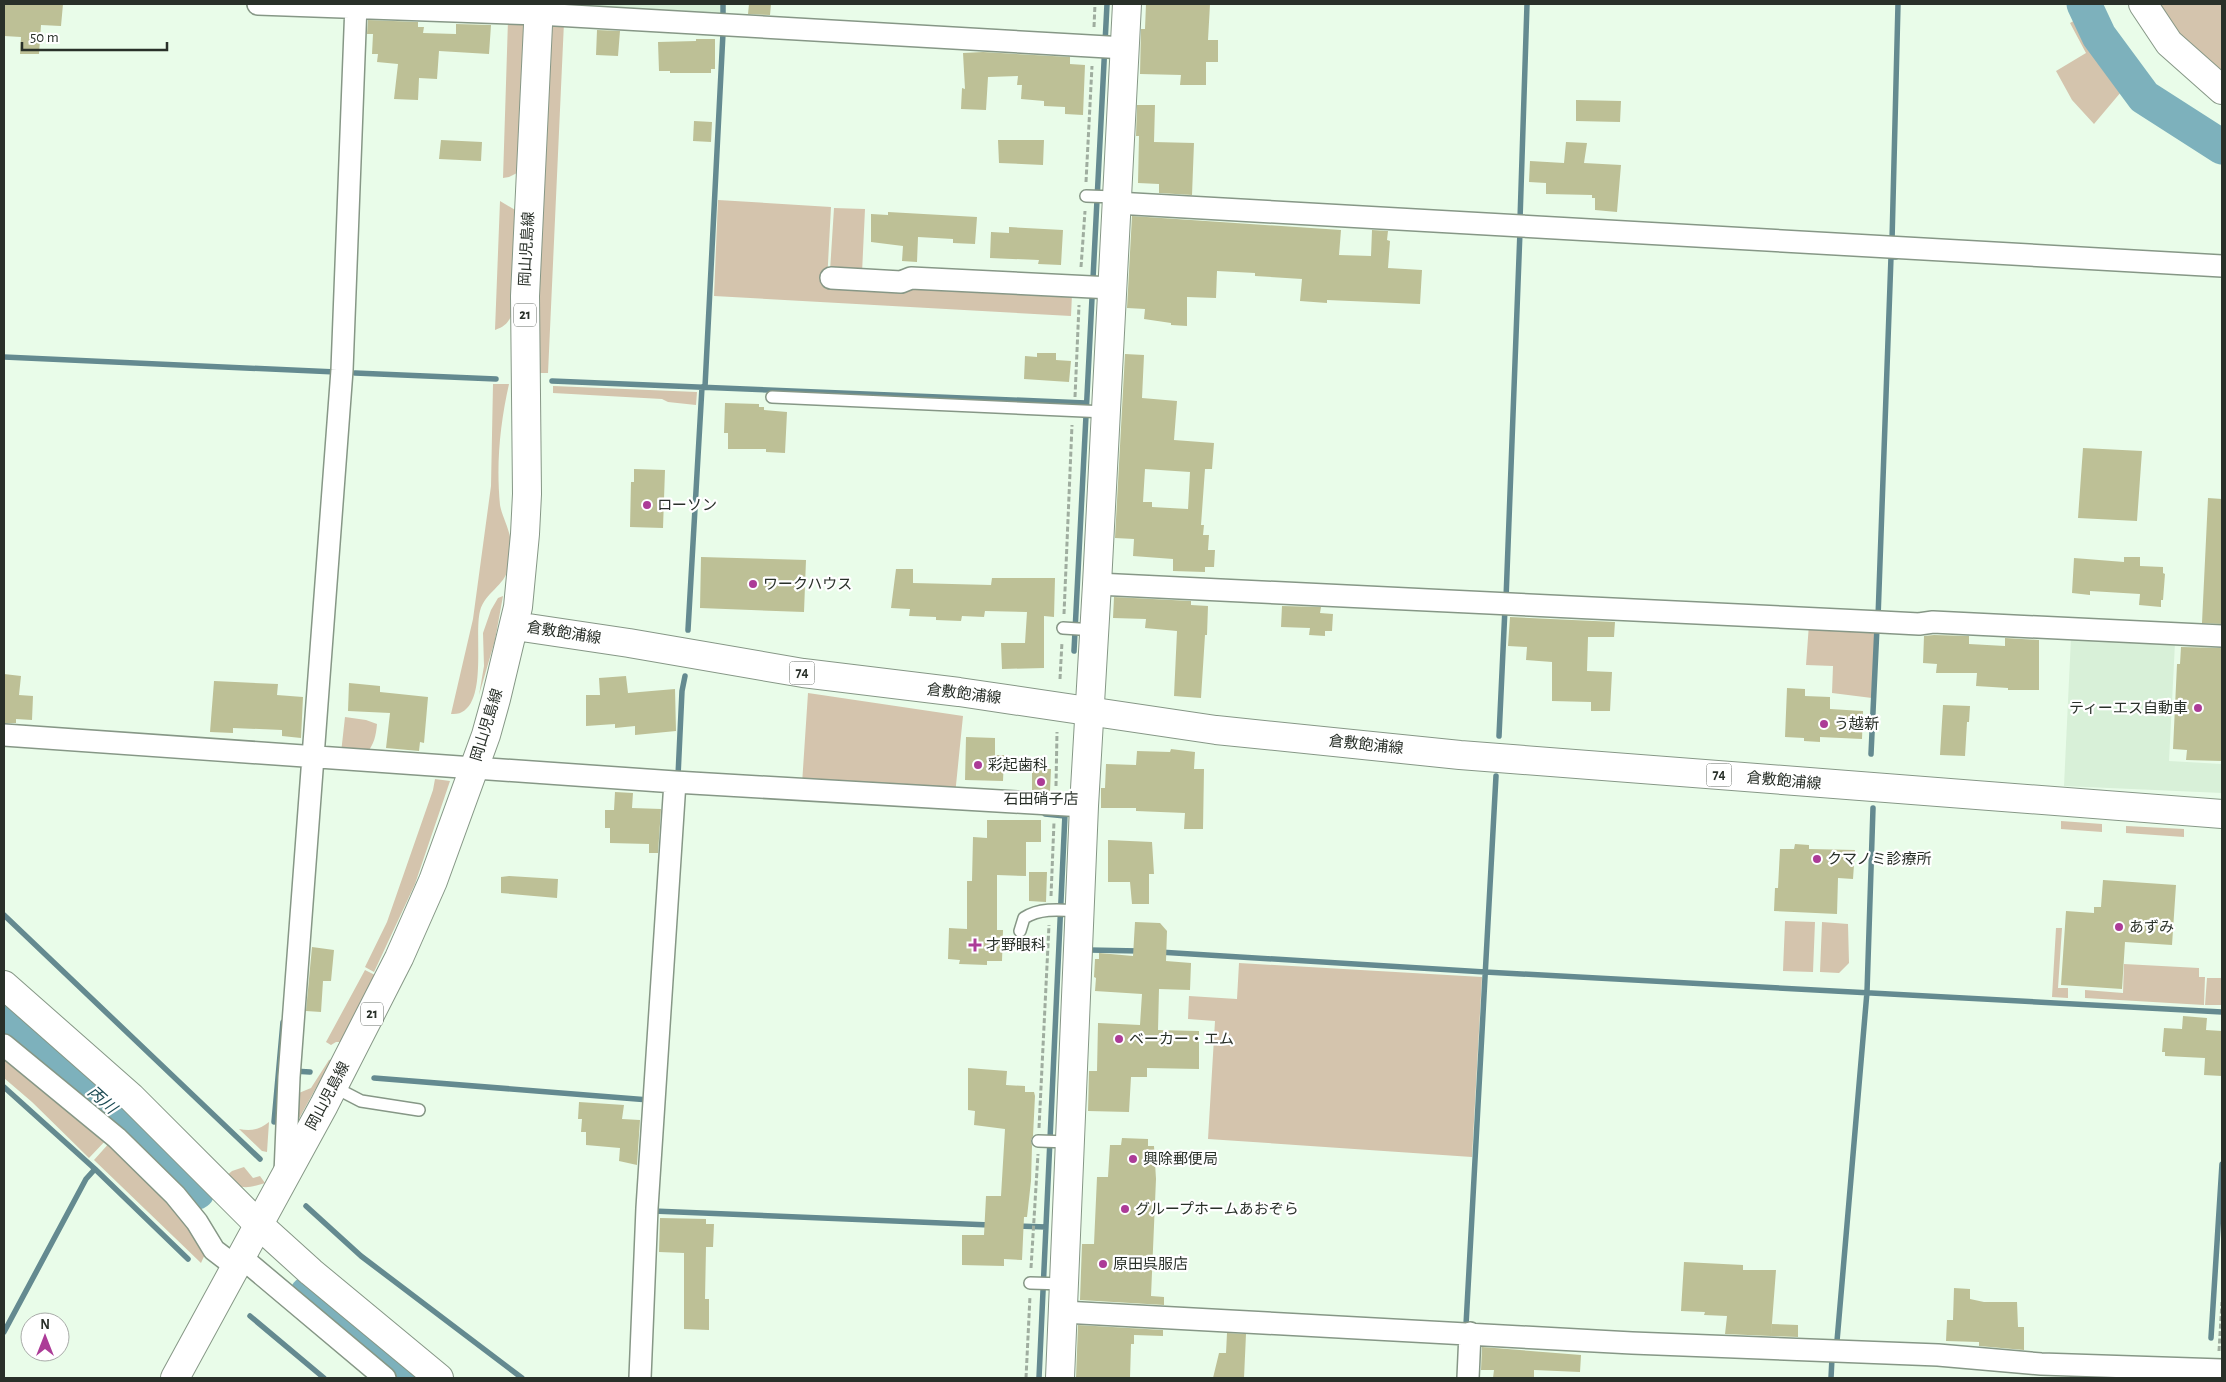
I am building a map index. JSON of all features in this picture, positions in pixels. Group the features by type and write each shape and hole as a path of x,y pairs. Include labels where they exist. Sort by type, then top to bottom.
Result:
{"main road":[{"path":"1060,1378 1063,1312 1058,1283 1053,1142 1076,911 1065,808 1090,712 1089,630 1098,584 1100,412 1098,288 1112,199 1111,48 1127,4"},
{"path":"2143,4 2169,43 2222,90"},
{"name":"岡山児島線","path":"175,1378 334,1087 363,1032 416,921 494,708 515,626 520,589 527,494 525,296 538,9"},
{"name":"倉敷飽浦線","path":"515,626 629,643 803,673 959,692 1216,730 1460,755 2222,814"},
{"path":"4,986 130,1097 259,1224 318,1278 439,1378"}],"street":[{"path":"258,4 538,9 1111,48"},
{"path":"285,1177 290,1070 342,370 351,6"},
{"path":"1112,199 2222,266"},
{"path":"831,278 901,282 911,278 1098,288"},
{"path":"1098,584 1919,624 1933,622 2222,636"},
{"path":"4,735 314,764 474,766 675,782 1065,808"},
{"path":"640,1378 647,1208 675,782"},
{"path":"4,1045 117,1138 175,1195 197,1222 214,1250 238,1262 385,1378"},
{"path":"1063,1312 1470,1337 1938,1355 2041,1364 2220,1370"},
{"path":"1468,1378 1470,1337"}],"lane":[{"path":"1087,196 1112,199"},
{"path":"772,397 1100,412"},
{"path":"1065,629 1089,630"},
{"path":"1020,931 1024,918 1030,914 1052,910 1076,911"},
{"path":"334,1087 361,1100 419,1110"},
{"path":"1032,1283 1058,1283"}],"path":[{"path":"1060,679 1065,629 1076,411"},
{"path":"1026,1378 1034,1222 1053,1142 1047,1004 1052,910 1065,808 1057,732"},
{"path":"2220,1370 2222,1302"}],"shaded area":[{"path":"570,4 720,4 720,14 569,7"},
{"path":"2152,4 2222,4 2222,77 2179,41"},
{"path":"2079,18 2094,44 2154,113 2150,117 2121,92 2094,124 2072,100 2056,71 2086,53 2070,23"},
{"path":"508,20 524,21 527,26 519,172 503,178"},
{"path":"564,22 548,373 536,373 535,324 552,24"},
{"path":"718,200 831,207 827,282 1072,294 1071,316 714,296"},
{"path":"500,201 517,211 514,310 507,323 495,330"},
{"path":"834,208 865,209 862,273 830,271"},
{"path":"493,384 509,384 501,429 498,474 500,505 510,537 509,561 503,580 486,599 480,611 475,694 470,705 462,712 451,714 473,619 491,486"},
{"path":"553,386 697,392 696,405 668,402 662,399 553,393"},
{"path":"503,596 495,640 479,695 484,666 483,633 491,610 498,598"},
{"path":"1809,624 1876,626 1872,698 1832,693 1833,666 1806,665"},
{"path":"2071,638 2175,643 2169,761 2222,764 2222,793 2064,786"},
{"path":"808,693 963,716 955,795 802,784"},
{"path":"345,717 366,720 377,724 374,740 367,753 341,753"},
{"path":"435,779 450,781 415,884 374,972 365,967 387,922 433,790"},
{"path":"2061,821 2102,824 2102,832 2061,829"},
{"path":"2126,826 2184,829 2184,837 2126,833"},
{"path":"1785,921 1815,922 1813,972 1783,971"},
{"path":"1822,922 1848,924 1849,963 1839,973 1820,972"},
{"path":"2056,928 2062,928 2058,988 2068,988 2068,998 2052,997"},
{"path":"1239,963 1482,977 1472,1157 1208,1139 1215,1021 1188,1019 1189,996 1237,999"},
{"path":"2124,964 2199,968 2199,977 2205,977 2204,1005 2085,998 2085,990 2123,993"},
{"path":"365,970 375,975 341,1042 331,1045 326,1042"},
{"path":"2207,978 2222,978 2222,1005 2205,1005"},
{"path":"4,1051 108,1138 89,1158 32,1102 4,1078"},
{"path":"332,1059 291,1133 294,1095 311,1088 329,1060"},
{"path":"269,1122 267,1152 262,1151 239,1129 255,1129"},
{"path":"111,1141 191,1222 206,1252 201,1263 94,1160"},
{"path":"244,1167 253,1178 260,1176 265,1183 244,1187 235,1184 225,1177 232,1171"}],"building":[{"path":"4,4 63,4 61,26 41,25 39,54 20,54 21,37 4,36"},
{"path":"749,4 771,4 770,15 748,14"},
{"path":"1146,4 1210,4 1208,40 1218,40 1218,62 1206,62 1206,85 1180,85 1181,75 1140,74 1141,29 1145,29"},
{"path":"368,20 418,22 418,27 424,27 423,33 456,34 456,24 491,25 489,54 439,51 437,79 419,78 418,100 394,99 398,64 377,62 378,54 372,54 373,34 367,34"},
{"path":"597,30 620,31 618,56 596,55"},
{"path":"696,39 715,39 715,69 711,69 711,73 670,73 670,71 659,71 658,42 696,41"},
{"path":"983,52 1070,57 1070,64 1085,65 1083,115 1065,114 1065,107 1044,106 1044,101 1021,99 1022,85 1017,85 1018,76 988,77 986,110 961,109 962,88 965,89 963,53"},
{"path":"1576,100 1621,101 1620,122 1576,121"},
{"path":"1137,105 1155,105 1154,142 1194,143 1192,195 1159,193 1159,184 1138,183 1139,136 1136,136"},
{"path":"694,121 712,122 711,142 693,141"},
{"path":"441,140 482,142 481,161 439,159"},
{"path":"998,140 1044,140 1043,165 999,163"},
{"path":"1566,142 1587,143 1584,163 1621,165 1617,212 1595,210 1595,198 1592,198 1592,195 1546,194 1546,183 1529,182 1530,161 1564,163"},
{"path":"888,212 977,217 975,244 953,243 953,239 918,237 917,262 902,261 903,246 871,242 871,214 888,215"},
{"path":"1132,216 1341,230 1339,255 1371,256 1372,230 1388,231 1387,240 1390,241 1388,268 1422,270 1420,304 1327,300 1327,303 1300,301 1302,279 1255,276 1255,273 1217,271 1216,298 1187,297 1187,326 1171,325 1171,323 1144,319 1145,309 1127,308"},
{"path":"1009,227 1063,230 1061,265 1038,264 1039,260 990,258 991,232 1009,233"},
{"path":"1037,353 1056,353 1056,360 1071,361 1069,382 1024,379 1025,356 1037,357"},
{"path":"1125,354 1144,355 1142,398 1177,401 1174,440 1214,443 1212,469 1205,469 1201,525 1204,525 1203,535 1209,535 1208,550 1215,550 1214,567 1205,567 1205,572 1173,571 1173,559 1133,556 1134,539 1115,538","holes":["1145,469 1190,472 1188,509 1152,507 1152,502 1143,502"]},
{"path":"725,403 759,404 759,407 764,407 764,410 787,412 785,453 766,452 766,449 728,449 728,433 724,433"},
{"path":"2083,448 2142,451 2137,521 2078,518"},
{"name":"ローソン","path":"634,469 665,470 663,528 630,527 631,482 634,482"},
{"path":"2208,498 2222,499 2222,624 2202,623"},
{"name":"ワークハウス","path":"701,557 806,560 804,612 700,608"},
{"path":"2124,557 2140,557 2140,566 2163,567 2163,573 2165,574 2161,607 2139,605 2140,594 2090,591 2090,595 2072,593 2074,558 2124,562"},
{"path":"896,569 913,569 913,583 991,585 992,578 1055,578 1054,617 1044,616 1044,668 1002,669 1001,643 1025,643 1027,612 985,611 984,617 962,616 961,621 936,620 936,617 909,616 910,609 891,608"},
{"path":"1114,597 1191,601 1191,605 1208,606 1201,698 1174,696 1177,631 1145,628 1146,619 1113,618"},
{"path":"1282,606 1321,607 1320,613 1333,614 1332,631 1325,631 1325,636 1309,635 1310,628 1281,627"},
{"path":"1510,617 1615,622 1614,637 1588,637 1587,671 1612,672 1610,711 1591,711 1591,702 1552,701 1552,662 1526,660 1527,647 1508,646"},
{"path":"1924,636 1969,636 1969,644 2005,646 2005,638 2039,640 2039,690 2008,690 2008,688 1976,686 1977,673 1936,673 1937,664 1923,663"},
{"name":"ティーエス自動車","path":"2181,647 2222,648 2221,761 2186,760 2187,750 2173,749 2177,664 2180,664"},
{"path":"4,674 21,676 19,695 33,696 32,720 16,719 16,723 4,723"},
{"path":"626,676 628,693 675,689 676,731 635,735 635,726 615,728 615,724 586,726 586,695 600,695 599,678"},
{"path":"214,681 278,684 277,695 303,697 301,738 282,736 282,730 233,728 233,733 210,732"},
{"path":"349,683 380,686 380,692 428,697 424,743 420,742 419,751 386,748 390,713 348,711"},
{"name":"う越新","path":"1787,688 1805,689 1805,696 1830,697 1830,709 1863,711 1862,739 1820,737 1820,742 1804,741 1804,738 1785,737"},
{"path":"1943,705 1970,706 1965,756 1940,755"},
{"name":"彩起歯科","path":"966,737 995,738 995,755 1004,755 1003,781 965,780"},
{"path":"1171,749 1195,752 1194,769 1204,769 1203,829 1184,829 1185,813 1136,811 1136,808 1101,808 1101,788 1105,788 1106,764 1136,765 1137,751 1170,752"},
{"name":"石田硝子店","path":"1032,769 1051,769 1050,792 1032,790"},
{"path":"615,792 633,793 632,808 661,809 658,853 649,853 649,844 610,843 610,828 605,828 605,810 614,810"},
{"path":"987,820 1041,820 1041,842 1026,842 1026,876 997,875 997,930 1003,930 1002,961 987,961 987,965 959,964 960,960 948,959 949,928 967,929 967,881 972,881 973,837 987,838"},
{"path":"1108,840 1152,842 1154,874 1149,874 1149,904 1132,904 1130,882 1108,882"},
{"path":"1795,844 1809,845 1809,849 1855,850 1853,879 1838,878 1837,914 1774,911 1775,888 1778,888 1780,849 1794,849"},
{"path":"1029,872 1047,872 1046,902 1029,901"},
{"path":"501,877 558,879 557,898 501,893"},
{"name":"あずみ","path":"2103,880 2176,885 2172,945 2125,942 2122,989 2061,985 2066,911 2094,913 2094,907 2101,907"},
{"path":"1135,922 1160,923 1167,931 1166,961 1191,963 1190,990 1159,989 1158,1030 1199,1031 1199,1069 1147,1068 1147,1077 1131,1077 1129,1112 1088,1111 1089,1071 1097,1071 1098,1023 1140,1025 1142,994 1095,991 1095,959 1099,959 1099,953 1133,956"},
{"path":"312,947 334,950 331,981 323,981 321,1012 306,1011"},
{"path":"2183,1016 2207,1018 2206,1030 2222,1031 2222,1076 2204,1075 2205,1058 2165,1056 2165,1052 2162,1052 2164,1028 2182,1029"},
{"path":"968,1068 1007,1071 1006,1085 1025,1086 1025,1092 1034,1092 1035,1096 1033,1136 1031,1140 1031,1181 1027,1217 1024,1217 1022,1260 1004,1259 1004,1266 962,1265 962,1235 984,1235 986,1196 1001,1196 1005,1129 974,1125 975,1111 968,1110"},
{"path":"579,1102 624,1105 622,1119 640,1120 637,1165 619,1161 620,1148 586,1145 586,1132 581,1132 582,1119 578,1119"},
{"path":"1122,1138 1148,1139 1148,1146 1154,1146 1156,1179 1151,1296 1164,1297 1164,1305 1080,1300 1082,1244 1094,1244 1097,1177 1108,1177 1110,1145 1121,1145"},
{"path":"660,1218 706,1219 706,1224 714,1224 713,1247 706,1247 705,1299 709,1299 709,1330 684,1329 684,1253 659,1252"},
{"path":"1684,1262 1743,1265 1743,1270 1776,1270 1771,1336 1725,1334 1727,1316 1704,1315 1705,1312 1681,1311"},
{"path":"1954,1288 1970,1289 1970,1299 1984,1302 2017,1302 2018,1327 2024,1327 2024,1350 1979,1346 1979,1342 1946,1341 1947,1320 1953,1320"},
{"path":"1772,1324 1798,1325 1798,1337 1771,1336"},
{"path":"1078,1325 1163,1330 1163,1336 1134,1335 1134,1344 1131,1344 1130,1378 1076,1378"},
{"path":"1227,1333 1246,1334 1244,1378 1213,1378 1219,1353 1226,1353"},
{"path":"1482,1347 1581,1355 1580,1372 1534,1370 1534,1378 1493,1378 1494,1370 1481,1370"}],"waterway":[{"path":"723,4 723,17"},
{"path":"1074,651 1107,4"},
{"path":"1520,220 1527,4"},
{"path":"1892,241 1898,4"},
{"path":"2084,4 2099,36 2144,97 2222,147"},
{"path":"705,387 723,33"},
{"path":"1506,599 1520,231"},
{"path":"1878,618 1891,257 1896,257"},
{"path":"4,357 336,372"},
{"path":"355,373 496,379"},
{"path":"552,381 1086,403"},
{"path":"688,630 702,387"},
{"path":"1499,736 1505,608"},
{"path":"1871,754 1877,627"},
{"path":"678,776 682,691 685,676"},
{"path":"1466,1325 1496,776"},
{"path":"1837,1341 1867,992 1873,808"},
{"path":"1045,814 1065,816"},
{"path":"1039,1378 1065,814"},
{"path":"4,915 260,1159"},
{"path":"1089,950 1139,951"},
{"path":"1159,952 1485,972 2222,1012"},
{"name":"丙川","path":"4,1012 125,1120 197,1192"},
{"path":"274,1122 283,1022"},
{"path":"293,1071 310,1072"},
{"path":"374,1078 649,1100"},
{"path":"4,1087 95,1169 188,1259"},
{"path":"2211,1338 2222,1164"},
{"path":"4,1332 86,1179 95,1169"},
{"path":"306,1206 361,1256 522,1378"},
{"path":"653,1211 990,1225"},
{"path":"1017,1226 1046,1227"},
{"name":"丙川","path":"307,1294 406,1378"},
{"path":"250,1316 324,1378"},
{"path":"1831,1378 1832,1358 1836,1358"}],"place":[{"name":"ローソン","path":"647,505"},
{"name":"ワークハウス","path":"753,584"},
{"name":"ティーエス自動車","path":"2198,708"},
{"name":"う越新","path":"1824,724"},
{"name":"彩起歯科","path":"978,765"},
{"name":"石田硝子店","path":"1041,782"},
{"name":"クマノミ診療所","path":"1817,859"},
{"name":"あずみ","path":"2119,927"},
{"name":"才野眼科","path":"975,945"},
{"name":"ベーカー・エム","path":"1119,1039"},
{"name":"興除郵便局","path":"1133,1159"},
{"name":"グループホームあおぞら","path":"1125,1209"},
{"name":"原田呉服店","path":"1103,1264"}]}
